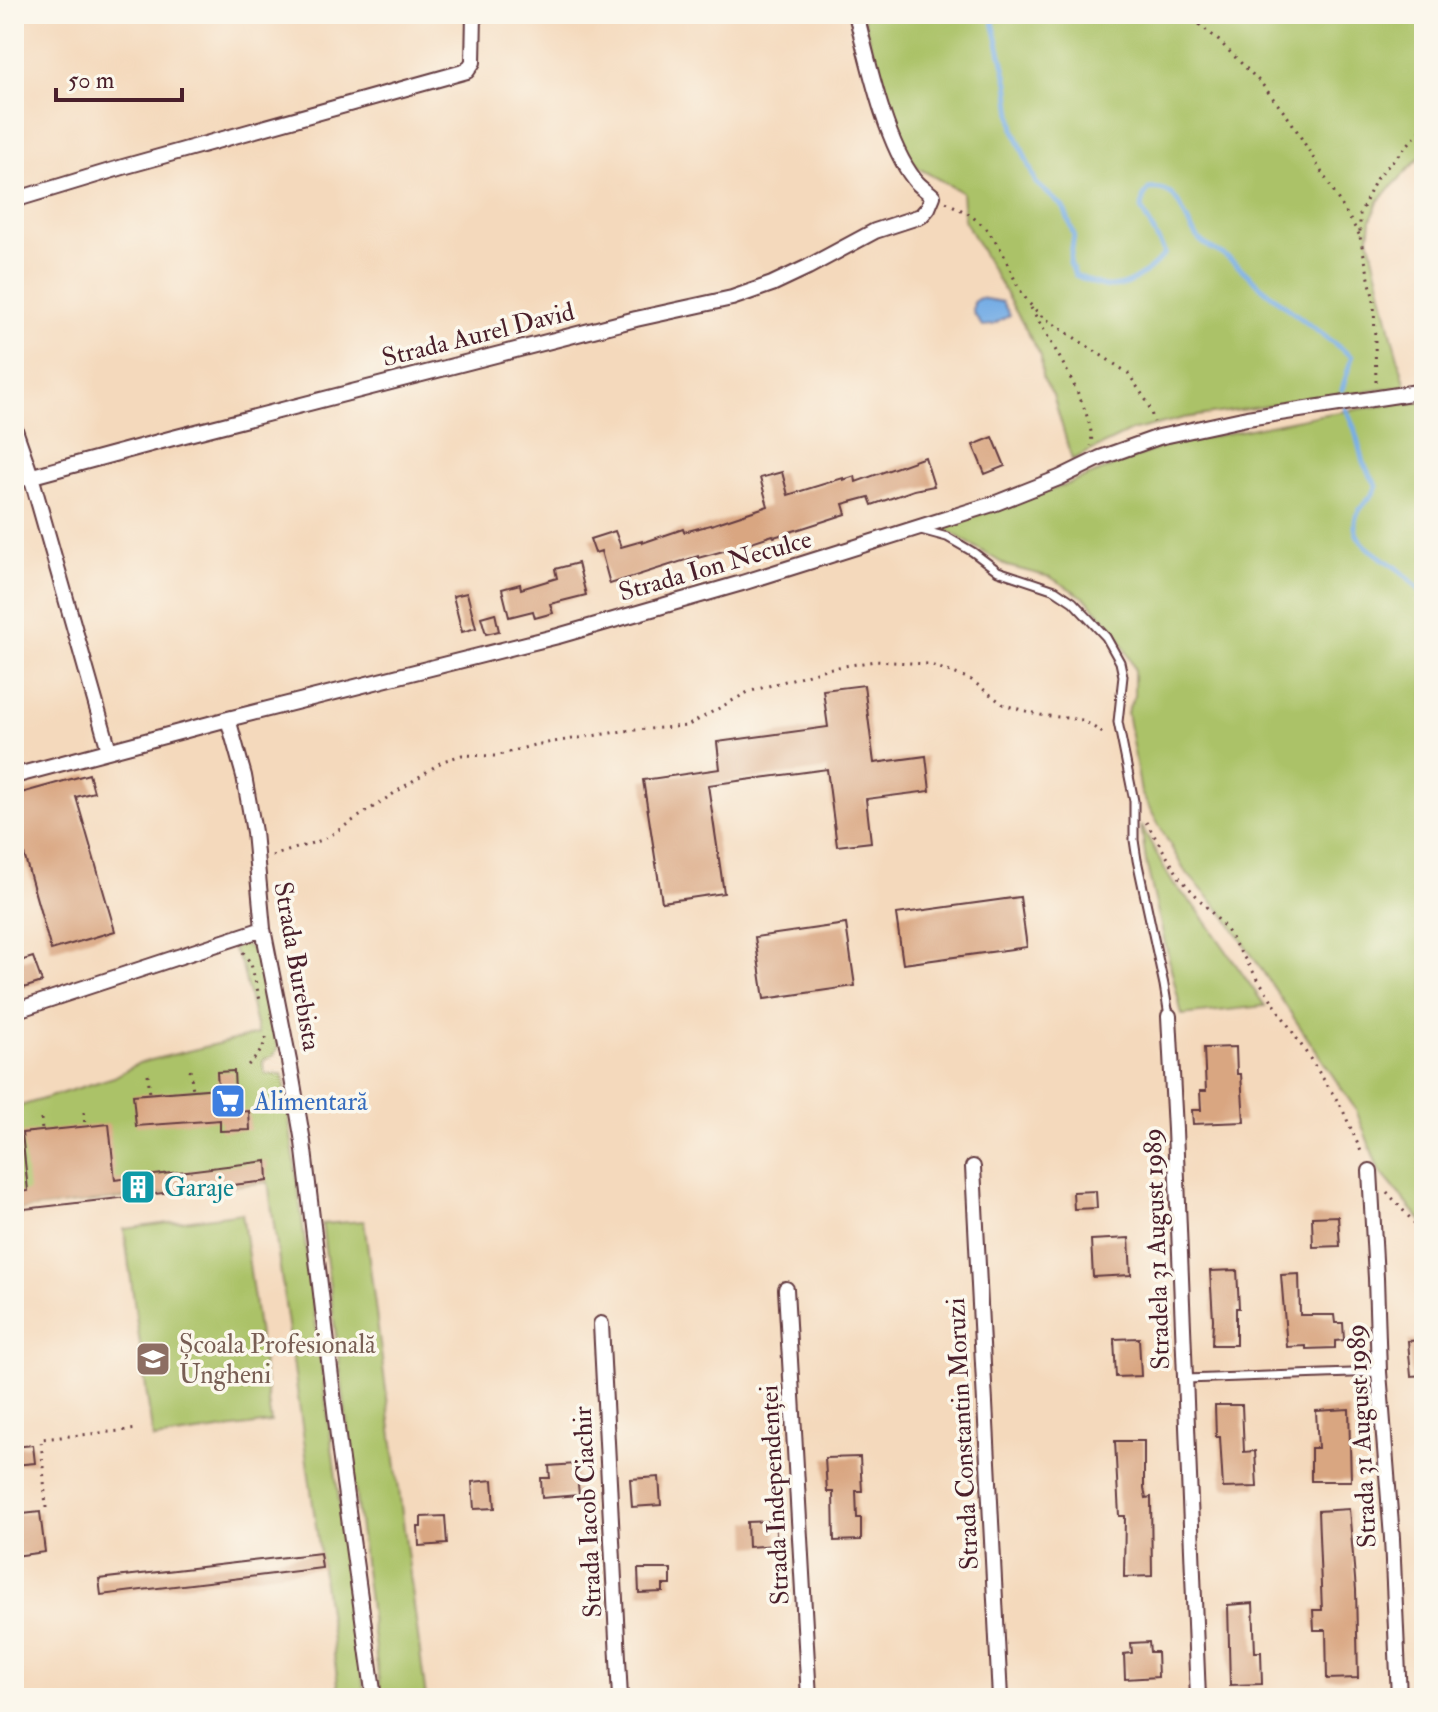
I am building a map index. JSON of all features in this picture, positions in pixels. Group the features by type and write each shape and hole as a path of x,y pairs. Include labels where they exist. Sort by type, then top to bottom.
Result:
{"street":[{"path":"14,200 467,71 473,62 474,14"},
{"path":"856,14 890,134 917,183 933,196"},
{"name":"Strada Aurel David","path":"14,481 636,319 732,298 772,284 875,231 921,216 933,196"},
{"name":"Strada Ion Neculce","path":"14,776 558,636 742,583 1009,498 1111,453 1159,437 1247,418 1424,391"},
{"path":"14,427 31,476 109,750"},
{"name":"Strada Burebista","path":"228,719 244,776 254,832 263,929 303,1142 340,1453 374,1698"},
{"path":"14,1011 263,929"},
{"name":"Stradela 31 August 1989","path":"1169,1016 1198,1698"},
{"name":"Strada Constantin Moruzi","path":"973,1167 1000,1698"},
{"name":"Strada 31 August 1989","path":"1370,1171 1399,1698"},
{"name":"Strada Independenței","path":"786,1289 809,1698"},
{"name":"Strada Iacob Ciachir","path":"601,1324 620,1698"}],"lane":[{"name":"Stradela 31 August 1989","path":"915,528 947,537 998,571 1055,590 1073,602 1106,637 1120,662 1123,676 1118,722 1134,801 1134,840 1169,1016"},
{"path":"1185,1379 1379,1372"}],"path":[{"path":"1187,14 1261,83 1291,121 1360,237"},
{"path":"1378,397 1374,369 1374,301 1360,237 1360,214 1376,179 1424,127"},
{"path":"933,196 969,214 986,228 1002,251 1018,287 1072,381 1093,437 1089,452 1077,469"},
{"path":"1028,302 1040,315 1128,373 1148,403 1159,437"},
{"path":"257,861 325,839 443,761 462,755 496,756 534,745 623,731 687,726 748,692 826,669 875,661 928,664 970,679 1004,705 1041,715 1083,720 1123,746"},
{"path":"1134,801 1180,878 1222,924 1341,1106 1370,1171"},
{"path":"233,938 251,964 262,1011"},
{"path":"248,1065 258,1056 267,1035"},
{"path":"190,1070 193,1090"},
{"path":"148,1074 150,1094"},
{"path":"84,1112 85,1127"},
{"path":"41,1119 42,1131"},
{"path":"1387,1191 1424,1234"},
{"path":"46,1508 41,1439 139,1429"}],"green space":[{"path":"862,14 1424,14 1424,153 1379,200 1371,220 1369,237 1406,386 1184,418 1131,431 1072,460 1053,395 1042,377 1041,356 964,220 962,192 918,168 905,151 877,70"},
{"path":"1424,402 1424,1224 1379,1170 1356,1110 1224,914 1184,870 1141,793 1127,712 1134,696 1134,668 1116,631 1085,598 1050,577 1007,566 942,527 1066,485 1164,446 1320,415"},
{"path":"1141,825 1172,882 1197,909 1265,1006 1182,1015 1146,862"},
{"path":"242,943 257,953 278,1049 272,1057 263,1060 265,1074 283,1074 365,1698 340,1698 268,1182 14,1210 14,1108 114,1077 139,1063 258,1034 242,966 233,949"},
{"path":"242,1213 271,1423 153,1439 124,1229"},
{"path":"364,1221 426,1698 381,1698 322,1224"}],"water":[{"path":"980,298 1002,302 1010,315 993,325 982,326 973,312 974,301"}],"building":[{"path":"993,437 1005,466 985,474 973,445"},
{"path":"925,457 934,486 872,505 869,497 843,504 846,514 610,584 601,551 595,553 590,539 615,531 621,547 683,529 684,532 714,524 768,506 760,478 782,472 788,495 843,478 855,476 856,482"},
{"path":"578,563 586,595 550,604 553,613 535,618 533,611 509,617 502,589 520,584 521,589 557,578 555,569"},
{"path":"467,593 476,628 462,632 453,596"},
{"path":"495,613 499,631 486,634 481,617"},
{"path":"864,685 874,763 926,756 930,791 866,799 871,842 837,846 827,769 708,785 724,893 662,902 643,780 720,769 717,742 828,727 823,690"},
{"path":"89,774 94,792 76,797 115,931 51,950 20,840 14,841 14,795"},
{"path":"1020,897 1027,947 903,964 896,914"},
{"path":"846,924 855,986 764,999 755,937"},
{"path":"33,957 42,982 14,991 14,963"},
{"path":"1236,1047 1244,1122 1193,1124 1192,1110 1201,1110 1200,1091 1206,1091 1204,1048"},
{"path":"234,1071 236,1112 249,1111 250,1130 220,1131 220,1120 136,1126 133,1095 218,1088 217,1072"},
{"path":"109,1124 115,1180 267,1161 268,1181 16,1210 14,1193 28,1191 22,1133"},
{"path":"1096,1191 1097,1208 1074,1209 1073,1192"},
{"path":"1338,1216 1340,1246 1313,1247 1312,1217"},
{"path":"1129,1238 1131,1275 1093,1277 1091,1240"},
{"path":"1237,1270 1239,1308 1236,1308 1236,1345 1212,1345 1210,1271"},
{"path":"1299,1274 1300,1315 1334,1315 1335,1323 1343,1323 1344,1340 1335,1341 1335,1348 1287,1347 1281,1275"},
{"path":"1139,1338 1141,1376 1116,1377 1114,1339"},
{"path":"1424,1340 1424,1375 1411,1376 1408,1341"},
{"path":"1215,1405 1242,1405 1244,1452 1255,1451 1257,1487 1223,1488"},
{"path":"1349,1409 1351,1481 1311,1481 1311,1448 1318,1448 1316,1411"},
{"path":"1115,1441 1144,1441 1144,1488 1146,1498 1151,1497 1152,1576 1124,1577 1125,1516 1119,1516"},
{"path":"33,1445 35,1463 14,1465 14,1447"},
{"path":"860,1457 862,1491 856,1491 861,1540 834,1541 833,1492 827,1492 825,1458"},
{"path":"576,1464 579,1495 542,1498 541,1478 550,1478 549,1466"},
{"path":"659,1477 661,1505 632,1507 630,1479"},
{"path":"493,1480 495,1508 474,1509 472,1482"},
{"path":"1349,1509 1356,1590 1358,1678 1327,1679 1326,1630 1314,1630 1313,1610 1322,1610 1318,1511"},
{"path":"40,1512 45,1552 14,1556 14,1515"},
{"path":"445,1516 447,1544 419,1546 421,1517"},
{"path":"775,1521 777,1545 748,1547 747,1522"},
{"path":"320,1553 322,1568 101,1595 99,1579"},
{"path":"638,1569 671,1569 671,1585 663,1585 663,1592 639,1593"},
{"path":"1253,1603 1255,1652 1261,1652 1262,1684 1230,1685 1228,1605"},
{"path":"1149,1642 1150,1652 1157,1652 1158,1677 1125,1679 1124,1654 1132,1653 1131,1643"}],"waterway":[{"path":"991,14 1008,83 1014,130 1036,183 1064,208 1074,235 1070,262 1075,275 1098,285 1112,287 1127,283 1155,264 1165,253 1142,210 1143,198 1149,189 1160,189 1176,199 1194,234 1201,241 1227,257 1352,357 1342,390"},
{"path":"1345,406 1363,463 1377,486 1356,517 1357,535 1370,549 1402,572 1424,595"}],"place":[{"name":"Alimentară","path":"228,1101"},
{"name":"Garaje","path":"138,1187"},
{"name":"Școala Profesională Ungheni","path":"153,1359"}]}
